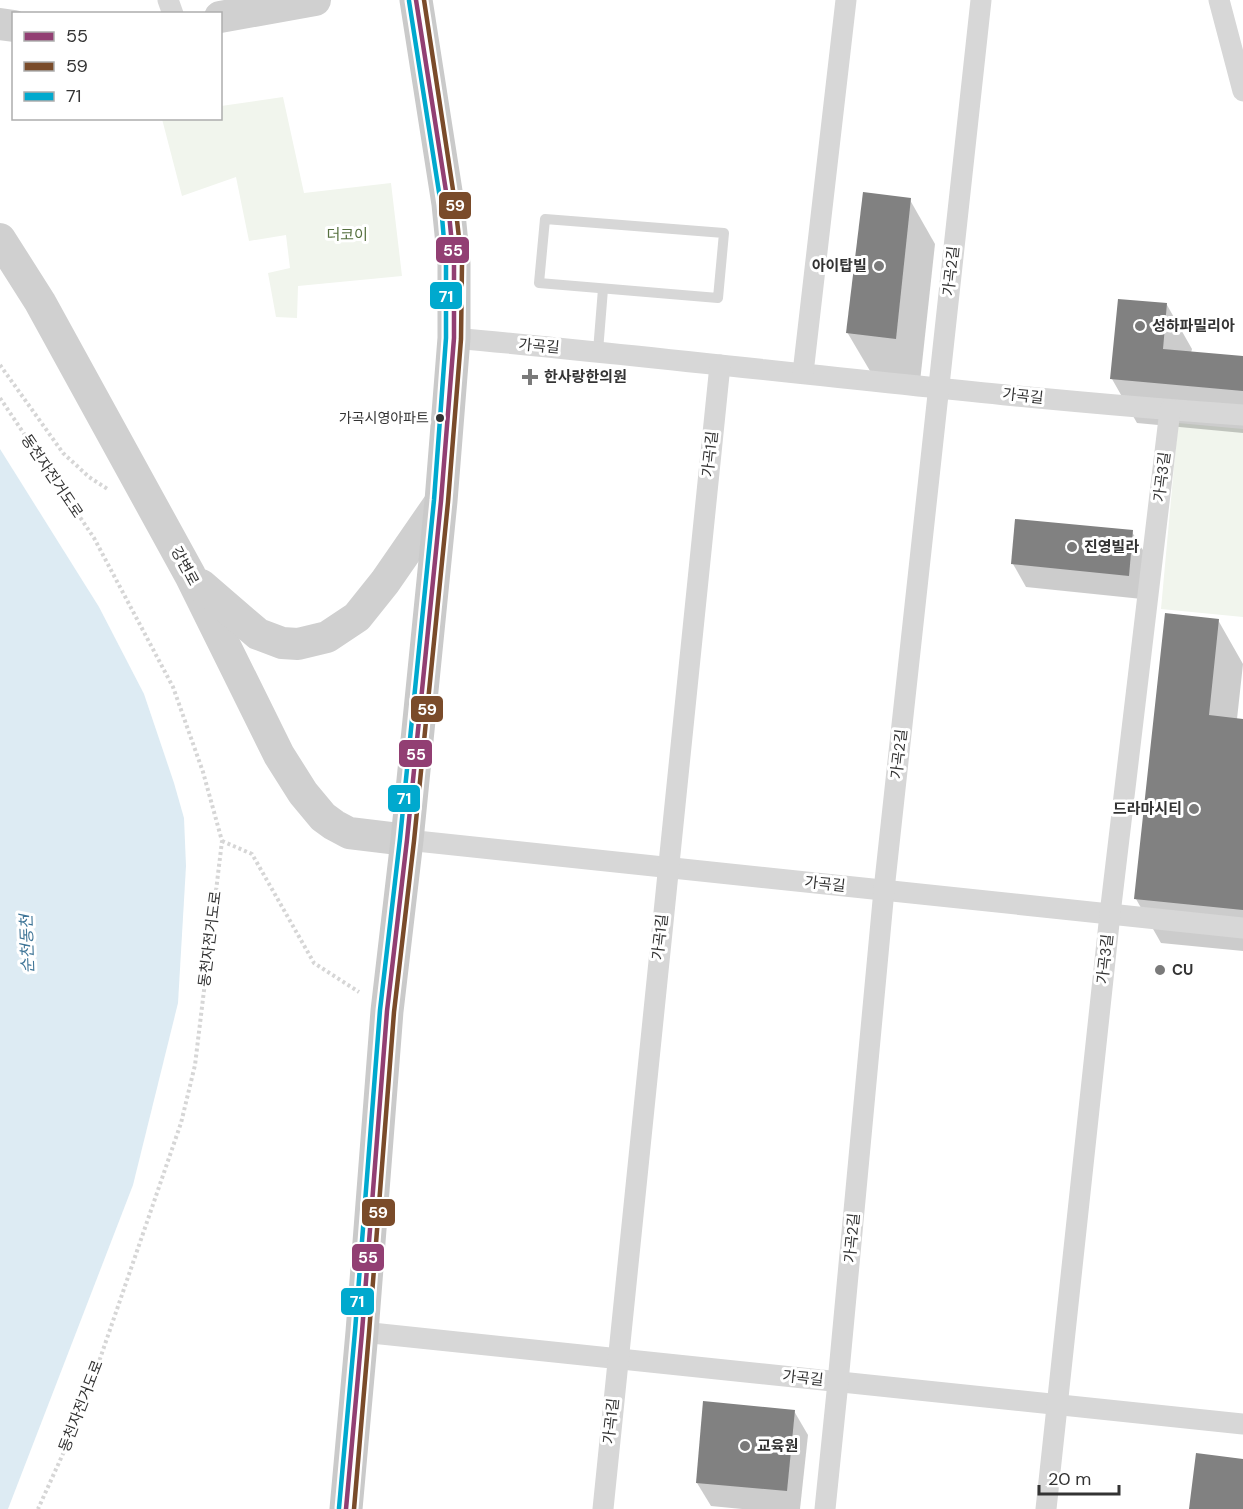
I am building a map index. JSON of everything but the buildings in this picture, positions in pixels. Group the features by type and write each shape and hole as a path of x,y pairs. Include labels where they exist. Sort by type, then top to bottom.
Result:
{"main road":[{"path":"222,17 315,0"},
{"path":"346,1509 387,1011 407,840 441,501 454,338 454,264 448,204 416,0"},
{"name":"강변로","path":"0,239 40,302 190,575 279,755 303,794 323,817 349,833 407,840"},
{"path":"190,575 258,634 282,643 298,644 327,637 357,617 386,582 441,501"}],"street":[{"path":"803,373 846,0"},
{"name":"가곡2길","path":"825,1509 884,890 981,0"},
{"path":"1219,0 1243,91"},
{"name":"가곡길","path":"454,338 598,351 939,388 1243,415"},
{"name":"가곡1길","path":"603,1509 720,365"},
{"name":"가곡3길","path":"1046,1509 1110,914 1170,410"},
{"name":"가곡길","path":"407,840 1243,928"},
{"name":"가곡길","path":"362,1332 1243,1424"}],"lane":[{"path":"545,219 724,233 718,298 603,289 539,283 545,219"},
{"path":"598,351 603,289"}],"path":[{"path":"0,366 63,453 89,477 117,495"},
{"name":"동천자전거도로","path":"0,398 94,538 173,687 203,772 222,841 195,1065 180,1123 81,1414 38,1509"},
{"path":"222,841 252,854 314,963 387,1011"}],"green space":[{"name":"더코이","path":"283,97 304,193 391,183 402,276 298,286 297,318 276,317 268,273 290,268 286,235 249,241 236,177 182,196 162,120 222,120 222,106"},
{"path":"1178,423 1243,429 1243,617 1161,609"}],"water":[{"name":"순천동천","path":"0,449 99,607 144,694 184,818 186,866 178,1003 133,1185 8,1509 0,1509"}],"transit line":[{"name":"55","path":"346,1509 387,1011 407,840 441,501 454,338 454,264 448,204 416,0"},
{"name":"59","path":"354,1509 394,1012 414,841 448,502 461,339 462,264 424,0"},
{"name":"71","path":"339,1508 380,1010 400,839 434,500 446,338 446,264 441,205 409,1"}],"place":[{"name":"아이탑빌","path":"879,266"},
{"name":"성하파밀리아","path":"1140,326"},
{"name":"한사랑한의원","path":"530,377"},
{"name":"가곡시영아파트","path":"440,418"},
{"name":"진영빌라","path":"1072,547"},
{"name":"드라마시티","path":"1194,809"},
{"name":"CU","path":"1160,970"},
{"name":"교육원","path":"745,1446"}]}
